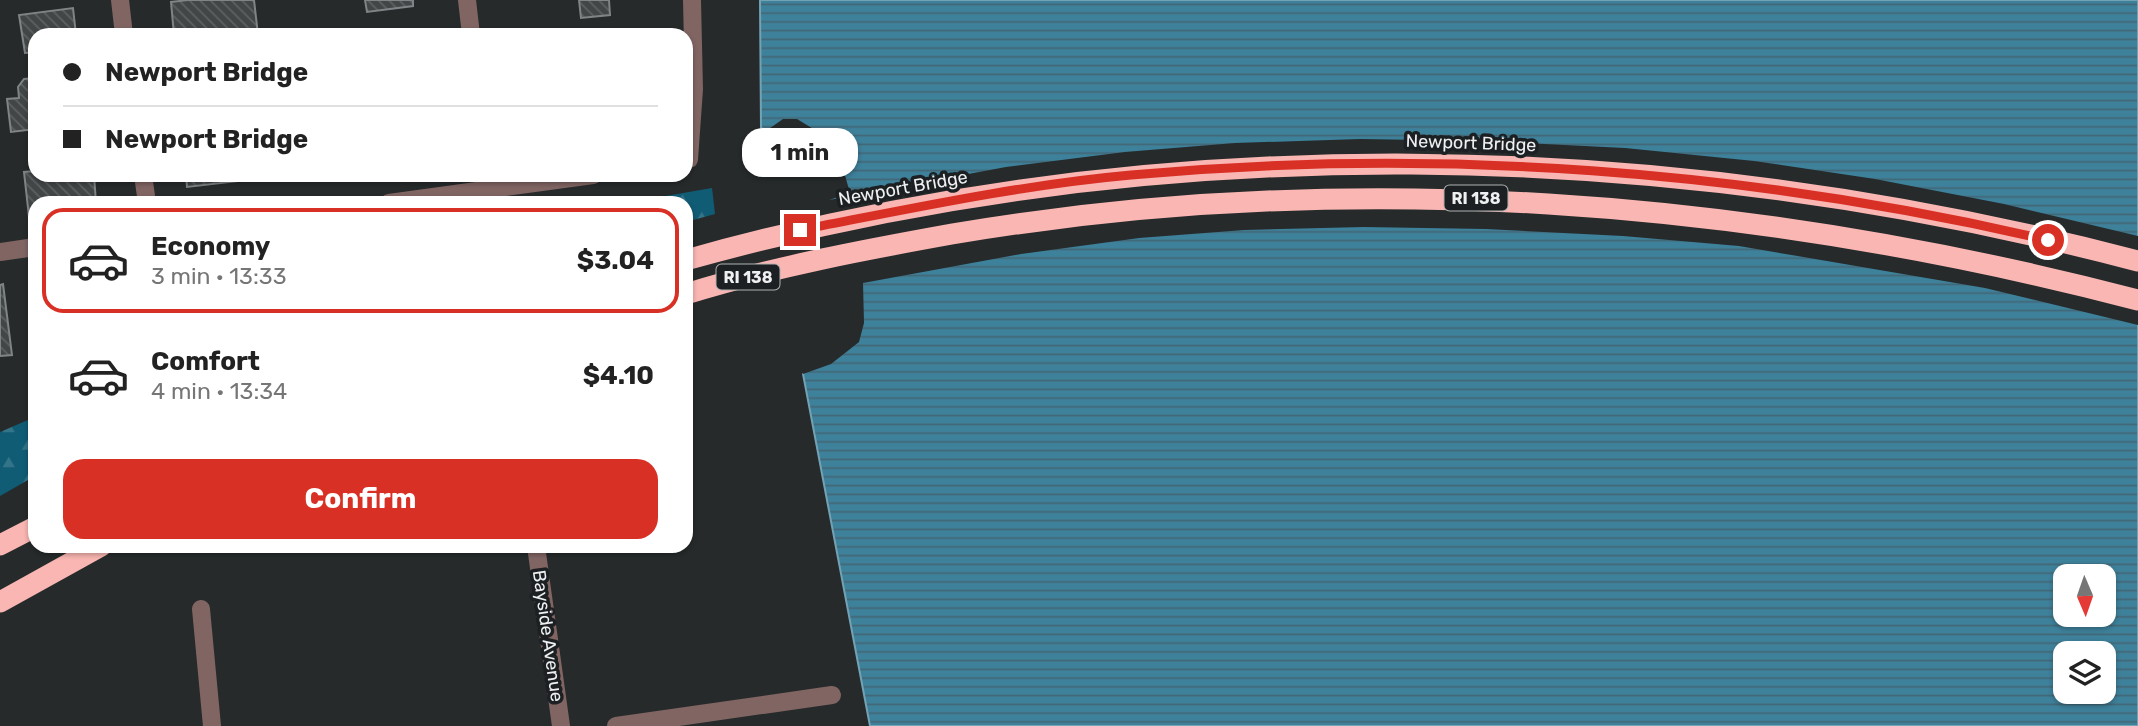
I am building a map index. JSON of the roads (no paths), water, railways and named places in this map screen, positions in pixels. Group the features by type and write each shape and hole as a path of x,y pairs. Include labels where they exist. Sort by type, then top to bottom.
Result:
{"highway":[{"name":"Newport Bridge","path":"693,258 800,230 1010,191 1128,176 1360,163 1484,165 1623,172 1751,185 1961,220 2138,261"},
{"name":"RI 138","path":"693,292 809,261 1018,223 1141,208 1364,197 1488,199 1626,208 1838,238 1989,265 2138,300"},
{"path":"0,545 28,531"},
{"path":"0,602 88,553"}],"street":[{"path":"120,0 123,28"},
{"path":"467,0 470,28"},
{"path":"692,0 693,28"},
{"path":"693,44 693,101"},
{"path":"424,196 488,183"},
{"path":"0,252 28,248"},
{"name":"Bayside Avenue","path":"537,553 561,726"},
{"path":"201,609 212,726"},
{"path":"616,726 832,695"}]}
